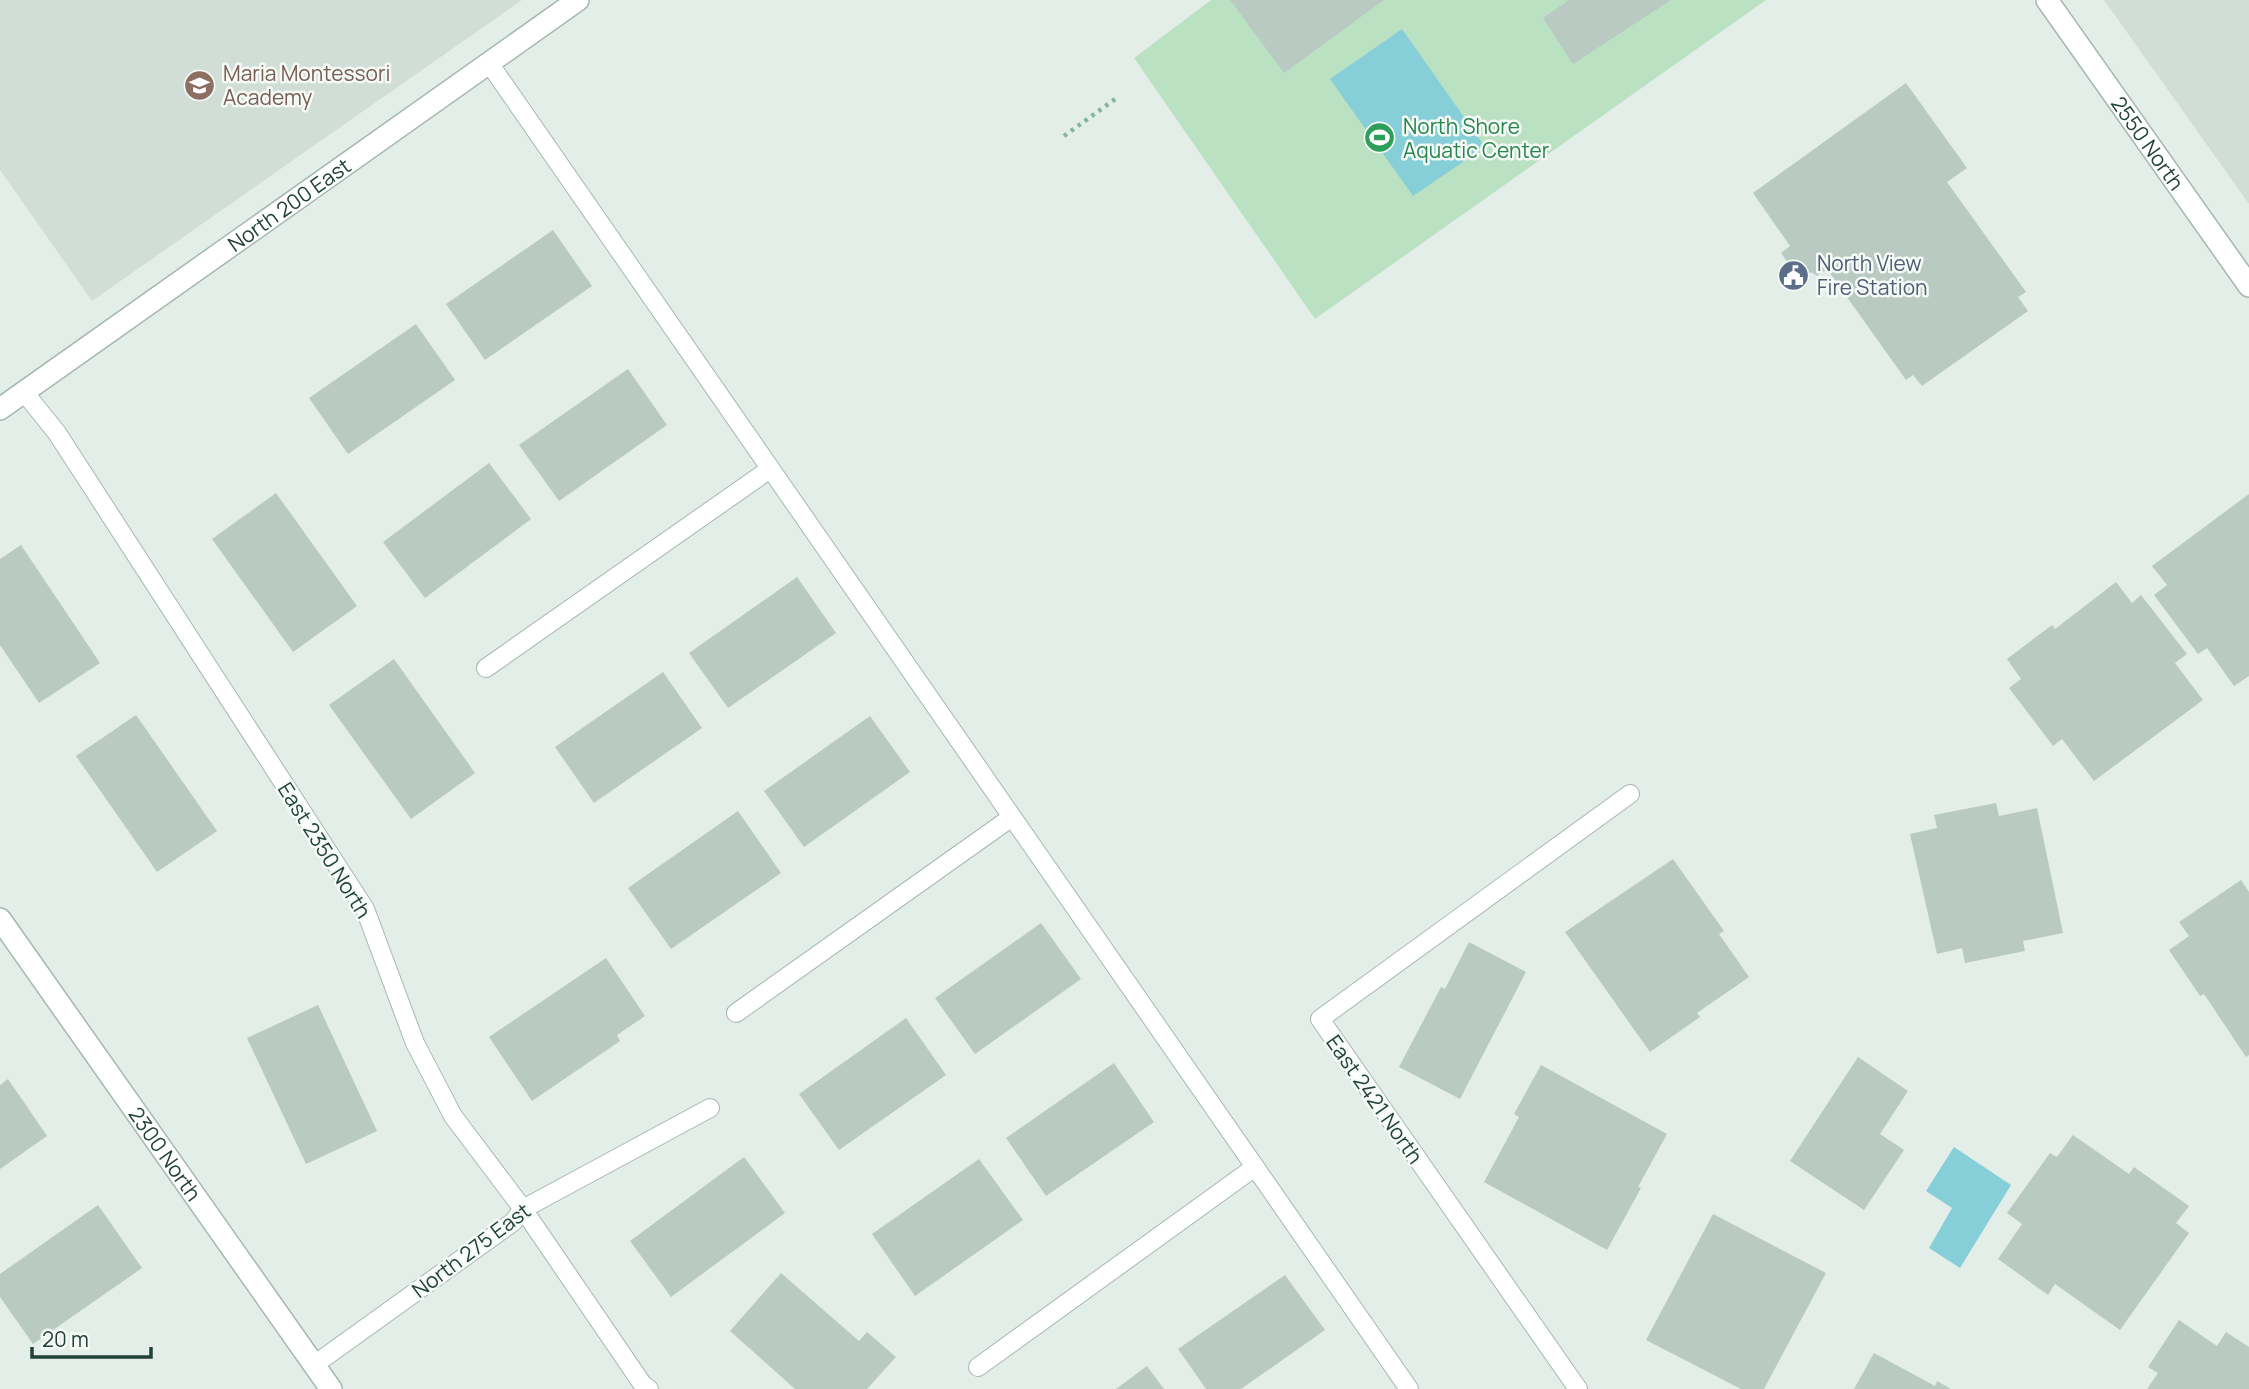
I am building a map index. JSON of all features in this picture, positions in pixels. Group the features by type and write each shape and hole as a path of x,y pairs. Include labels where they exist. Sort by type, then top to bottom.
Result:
{"street":[{"name":"North 200 East","path":"0,409 578,0"},
{"name":"2550 North","path":"2047,0 2249,286"},
{"name":"2300 North","path":"0,919 331,1389"}],"lane":[{"path":"489,63 1409,1389"},
{"name":"East 2350 North","path":"24,392 57,433 365,909 415,1043 453,1116 523,1209 649,1389"},
{"path":"486,668 770,468"},
{"name":"East 2421 North","path":"1578,1389 1320,1019 1630,794"},
{"path":"736,1013 1012,817"},
{"name":"North 275 East","path":"314,1365 513,1222 523,1209 710,1108"},
{"path":"978,1367 1255,1167"}],"path":[{"path":"1064,136 1118,97"}],"shaded area":[{"name":"Maria Montessori Academy","path":"0,0 522,0 92,301 0,170"},
{"path":"2104,0 2249,0 2249,204"}],"green space":[{"name":"North Shore Aquatic Center","path":"1211,0 1766,0 1315,319 1134,58"}],"water":[{"path":"1402,29 1485,147 1413,196 1330,79"},
{"path":"1954,1147 2011,1185 1960,1268 1929,1248 1952,1208 1926,1191"}],"building":[{"path":"1230,0 1384,0 1284,73"},
{"path":"1569,0 1671,0 1573,64 1543,18"},
{"name":"North View Fire Station","path":"1906,83 1967,168 1947,182 2026,292 2018,297 2028,311 1922,386 1913,375 1906,380 1827,269 1817,276 1811,272 1800,280 1781,253 1790,246 1753,193"},
{"path":"553,230 592,286 485,360 446,304"},
{"path":"416,324 455,380 348,454 309,398"},
{"path":"628,369 667,425 559,501 519,445"},
{"path":"489,463 531,519 425,598 383,542"},
{"path":"276,493 357,606 293,652 212,539"},
{"path":"2249,494 2249,676 2234,686 2207,648 2198,654 2154,595 2167,585 2152,566"},
{"path":"21,545 100,663 39,703 0,645 0,559"},
{"path":"797,577 836,633 728,708 689,653"},
{"path":"2116,582 2132,603 2141,595 2187,654 2175,663 2203,700 2094,781 2062,739 2053,746 2009,688 2021,679 2007,659 2052,625 2055,629"},
{"path":"394,659 475,773 411,819 329,705"},
{"path":"663,672 702,728 594,803 555,747"},
{"path":"136,715 217,831 157,872 76,756"},
{"path":"870,716 910,772 804,847 764,791"},
{"path":"1996,803 1999,816 2037,808 2063,933 2023,941 2025,951 1965,963 1962,948 1937,954 1910,834 1937,828 1934,815"},
{"path":"738,811 781,873 671,949 628,888"},
{"path":"1673,859 1724,931 1719,934 1749,977 1697,1013 1700,1017 1650,1052 1565,932"},
{"path":"2241,880 2249,892 2249,1055 2246,1057 2204,994 2200,996 2169,950 2189,936 2179,922"},
{"path":"1041,923 1081,979 975,1054 935,998"},
{"path":"1469,942 1526,972 1460,1099 1399,1067 1441,987 1445,989"},
{"path":"606,958 645,1016 617,1035 620,1041 532,1101 489,1037"},
{"path":"318,1005 377,1131 306,1164 247,1038"},
{"path":"906,1018 946,1075 839,1150 799,1094"},
{"path":"1858,1057 1908,1091 1880,1134 1904,1150 1864,1210 1790,1161"},
{"path":"1114,1063 1154,1122 1046,1196 1006,1138"},
{"path":"1541,1065 1667,1134 1607,1250 1484,1182 1519,1117 1514,1114"},
{"path":"8,1079 47,1136 0,1169 0,1085"},
{"path":"2073,1135 2129,1174 2134,1167 2189,1206 2176,1223 2189,1233 2120,1330 2055,1284 2048,1295 1998,1259 2022,1224 2007,1213 2050,1153 2057,1157"},
{"path":"744,1157 785,1213 671,1297 630,1241"},
{"path":"979,1159 1023,1220 915,1296 872,1234"},
{"path":"98,1205 142,1268 33,1344 0,1297 0,1274"},
{"path":"1713,1214 1826,1273 1764,1389 1741,1389 1646,1340"},
{"path":"781,1273 859,1341 867,1332 896,1357 867,1389 795,1389 730,1331"},
{"path":"1285,1275 1325,1330 1241,1389 1206,1389 1178,1349"},
{"path":"2179,1320 2217,1346 2226,1332 2249,1347 2249,1389 2147,1389 2158,1373 2148,1367"},
{"path":"1874,1353 1935,1386 1937,1381 1951,1389 1854,1389"},
{"path":"1147,1366 1164,1389 1116,1389"}],"place":[{"name":"Maria Montessori Academy","path":"200,85"},
{"name":"North Shore Aquatic Center","path":"1380,138"},
{"name":"North View Fire Station","path":"1794,275"}]}
